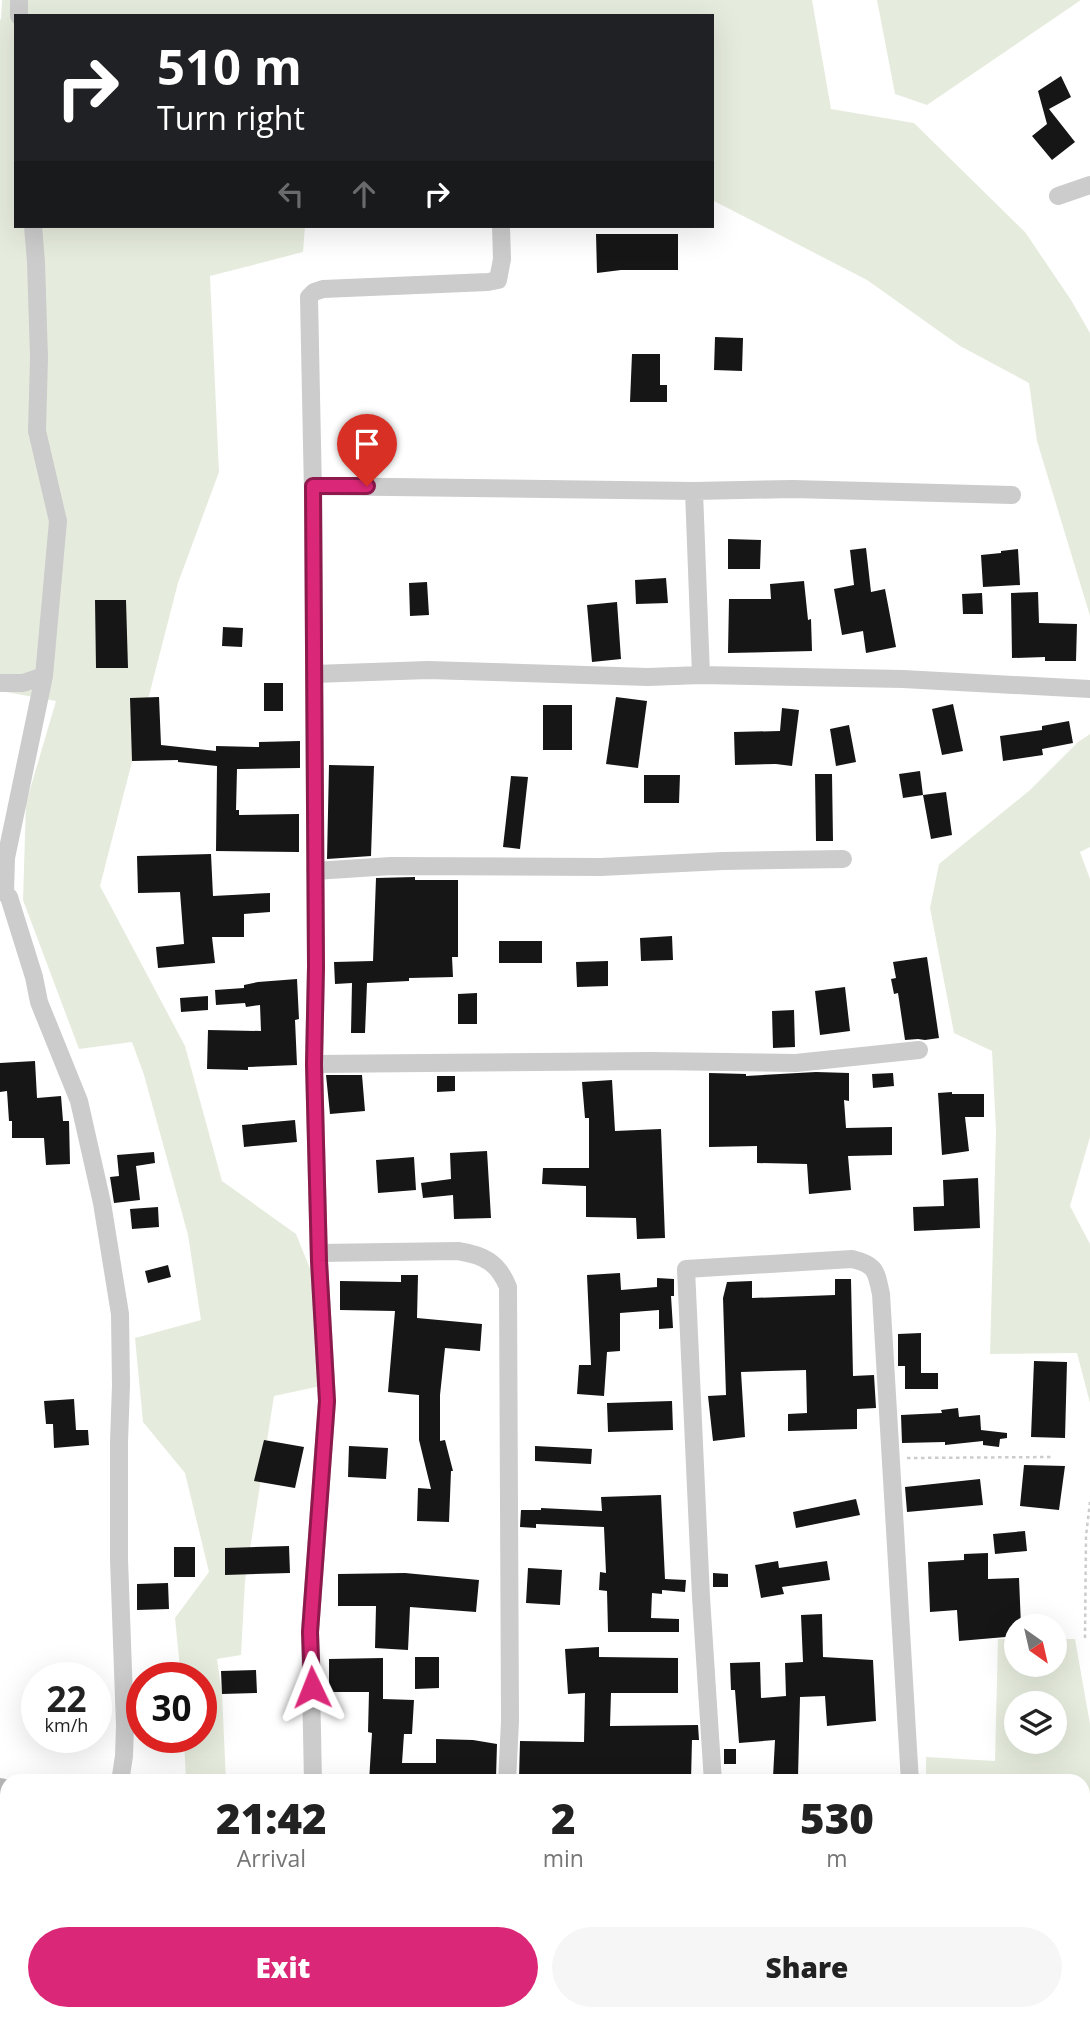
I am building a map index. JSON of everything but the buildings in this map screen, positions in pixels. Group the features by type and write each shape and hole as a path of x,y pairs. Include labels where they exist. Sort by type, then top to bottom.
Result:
{"street":[{"path":"1058,196 1090,185"},
{"path":"33,228 40,358 37,431 58,521 44,676 6,858 2,890 9,897 40,1002 79,1101 102,1203 120,1314 119,1559 125,1726 121,1774"},
{"path":"313,1774 310,1632 327,1401 319,1252 314,1064 316,967 313,486 309,297 323,289 498,280 502,259 501,228"},
{"path":"313,486 694,491 793,489 1012,495"},
{"path":"694,491 701,675"},
{"path":"314,674 428,670 648,677 701,675 904,679 1090,690"},
{"path":"0,683 23,683 44,676"},
{"path":"23,683 40,694"},
{"path":"315,871 391,866 601,867 843,859"},
{"path":"314,1064 651,1061 796,1063 919,1050"},
{"path":"319,1252 458,1251 478,1254 503,1275 508,1287 510,1721 507,1774"},
{"path":"712,1774 701,1597 686,1269 852,1259 872,1266 881,1294 910,1774"}],"path":[{"path":"892,1458 1051,1457"},
{"path":"1084,1638 1086,1536 1090,1502"}],"green space":[{"path":"2,0 812,0 831,109 914,123 1025,232 1090,333 1090,616 1037,441 1029,383 960,346 867,280 714,201 714,14 14,14 14,228 305,228 303,252 210,276 219,472 178,583 100,886 185,1046 222,1181 296,1234 328,1313 335,1383 274,1396 245,1581 241,1655 217,1659 222,1694 226,1774 186,1774 185,1753 217,1753 217,1662 179,1662 175,1618 209,1572 185,1473 143,1422 135,1338 201,1320 188,1235 144,1075 132,1042 79,1049 23,900 26,803 56,701 0,691"},
{"path":"877,0 1081,0 927,105 895,94"},
{"path":"1090,734 1090,847 1080,852 1090,879 1090,1137 1070,1206 1090,1244 1090,1403 1077,1353 990,1354 996,1131 992,1051 954,1033 930,908 939,864 1030,790 1078,742"},
{"path":"998,1639 1004,1639 1004,1677 1067,1677 1068,1639 1075,1639 1090,1724 1090,1774 926,1774 926,1757 995,1761"}],"route":[{"path":"312,1687 310,1632 327,1401 319,1261 314,1064 316,967 313,486 367,486"}]}
